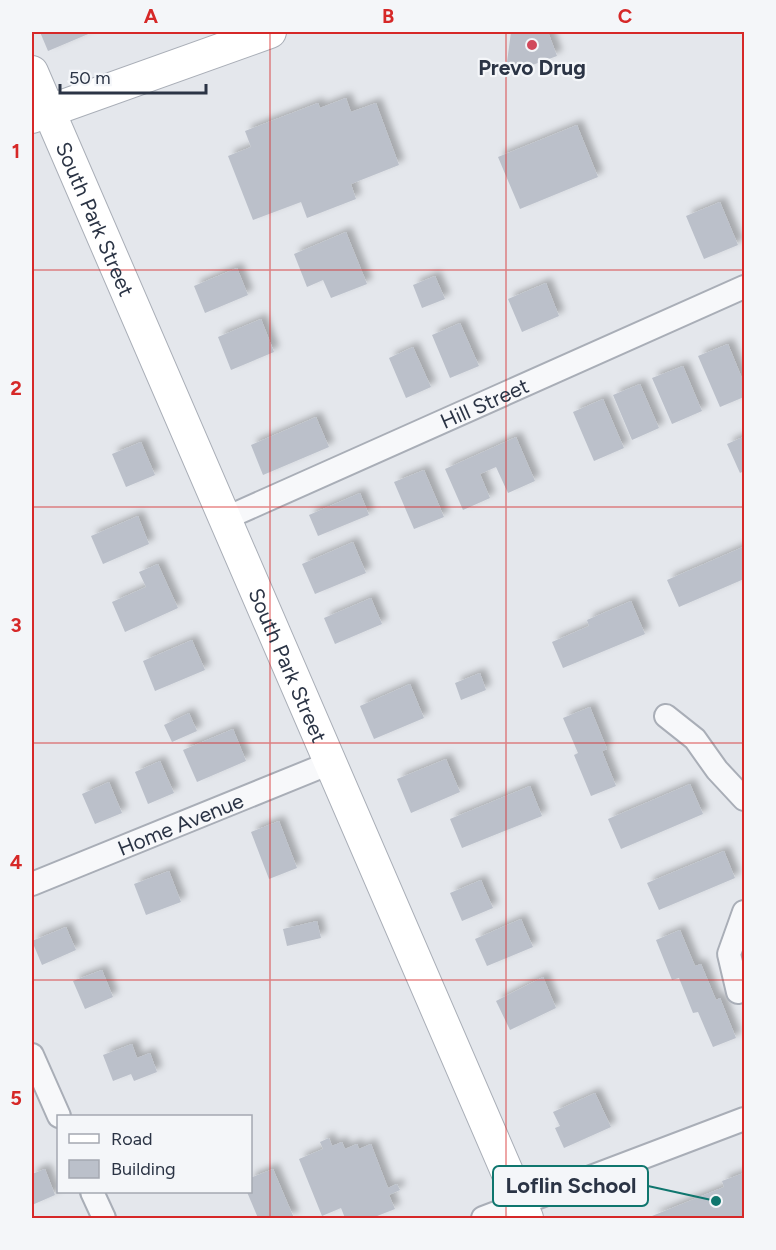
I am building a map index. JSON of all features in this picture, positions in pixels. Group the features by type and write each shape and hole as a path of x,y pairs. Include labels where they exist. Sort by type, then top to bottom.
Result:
{"main road":[{"path":"40,114 270,32"},
{"name":"South Park Street","path":"32,72 40,114 224,519 524,1211"}],"street":[{"name":"Hill Street","path":"224,519 744,287"},
{"path":"666,716 695,739 717,770 744,799"},
{"name":"Home Avenue","path":"32,884 330,763"},
{"path":"738,992 729,954 744,912"},
{"path":"32,1055 59,1115"},
{"path":"483,1218 524,1211 744,1119"},
{"path":"93,1193 104,1218"}],"building":[{"path":"40,32 93,32 48,51"},
{"name":"Prevo Drug","path":"511,32 548,32 557,56 524,68 507,62"},
{"path":"346,98 351,112 376,103 399,165 351,184 356,199 307,218 301,202 253,220 228,156 251,147 245,131 318,103 320,108"},
{"path":"577,125 598,177 520,209 498,157"},
{"path":"720,202 738,245 704,259 686,216"},
{"path":"346,232 367,284 331,298 323,280 307,287 294,254"},
{"path":"237,268 248,295 205,313 194,286"},
{"path":"435,276 445,299 422,308 413,285"},
{"path":"546,283 559,316 522,332 508,299"},
{"path":"261,319 274,352 231,370 218,337"},
{"path":"460,323 479,366 450,378 432,335"},
{"path":"728,344 744,383 744,397 720,407 698,356"},
{"path":"413,347 431,387 406,398 389,358"},
{"path":"683,366 702,411 672,424 652,378"},
{"path":"640,384 659,428 632,440 613,395"},
{"path":"603,399 624,448 594,461 573,412"},
{"path":"316,417 329,447 263,475 251,445"},
{"path":"516,437 535,481 508,493 496,467 480,474 490,498 463,510 445,469"},
{"path":"743,437 744,471 740,473 727,444"},
{"path":"141,442 155,475 126,487 112,454"},
{"path":"424,470 444,517 414,529 394,482"},
{"path":"360,493 369,515 318,536 309,515"},
{"path":"138,516 149,544 103,564 91,536"},
{"path":"353,542 366,573 315,594 302,564"},
{"path":"743,547 744,579 679,607 667,580"},
{"path":"158,564 178,608 125,632 112,602 146,587 139,572"},
{"path":"371,598 382,624 335,644 324,618"},
{"path":"631,601 645,634 563,668 552,642 589,626 587,620"},
{"path":"192,640 205,670 155,691 143,661"},
{"path":"480,673 486,690 461,700 455,683"},
{"path":"410,684 424,718 374,739 360,706"},
{"path":"590,707 607,749 602,751 616,786 591,796 574,755 578,753 563,718"},
{"path":"189,713 197,731 172,742 164,725"},
{"path":"233,729 246,761 197,782 183,750"},
{"path":"446,759 460,792 411,813 397,779"},
{"path":"160,761 174,793 148,804 135,772"},
{"path":"109,782 122,813 95,824 82,794"},
{"path":"690,784 703,814 621,849 608,819"},
{"path":"530,786 542,816 462,848 450,819"},
{"path":"279,821 297,868 269,879 251,832"},
{"path":"724,851 735,878 659,910 647,883"},
{"path":"169,871 181,902 146,915 134,884"},
{"path":"481,880 493,908 462,921 450,893"},
{"path":"521,919 533,947 487,966 475,939"},
{"path":"317,921 321,938 287,946 283,929"},
{"path":"66,927 76,950 42,965 32,941"},
{"path":"680,930 695,966 701,964 716,1000 720,998 736,1038 713,1047 698,1012 693,1013 679,978 672,980 656,940"},
{"path":"102,970 113,997 85,1009 73,981"},
{"path":"543,977 556,1008 510,1030 496,1001"},
{"path":"132,1044 137,1058 150,1053 157,1072 134,1081 131,1074 113,1081 103,1055"},
{"path":"595,1093 611,1127 564,1148 555,1128 560,1126 553,1112"},
{"path":"329,1138 332,1146 342,1142 345,1149 357,1144 359,1149 371,1144 388,1188 397,1184 400,1190 389,1195 395,1209 372,1218 345,1218 341,1208 322,1216 299,1159 323,1149 320,1142"},
{"path":"45,1169 55,1195 32,1205 32,1174"},
{"path":"273,1169 294,1218 258,1218 247,1193 252,1193 252,1177"},
{"path":"744,1173 744,1218 653,1218 652,1216 724,1187 722,1181"}],"place":[{"name":"Prevo Drug","path":"532,45"},
{"name":"Loflin School","path":"716,1201"}]}
